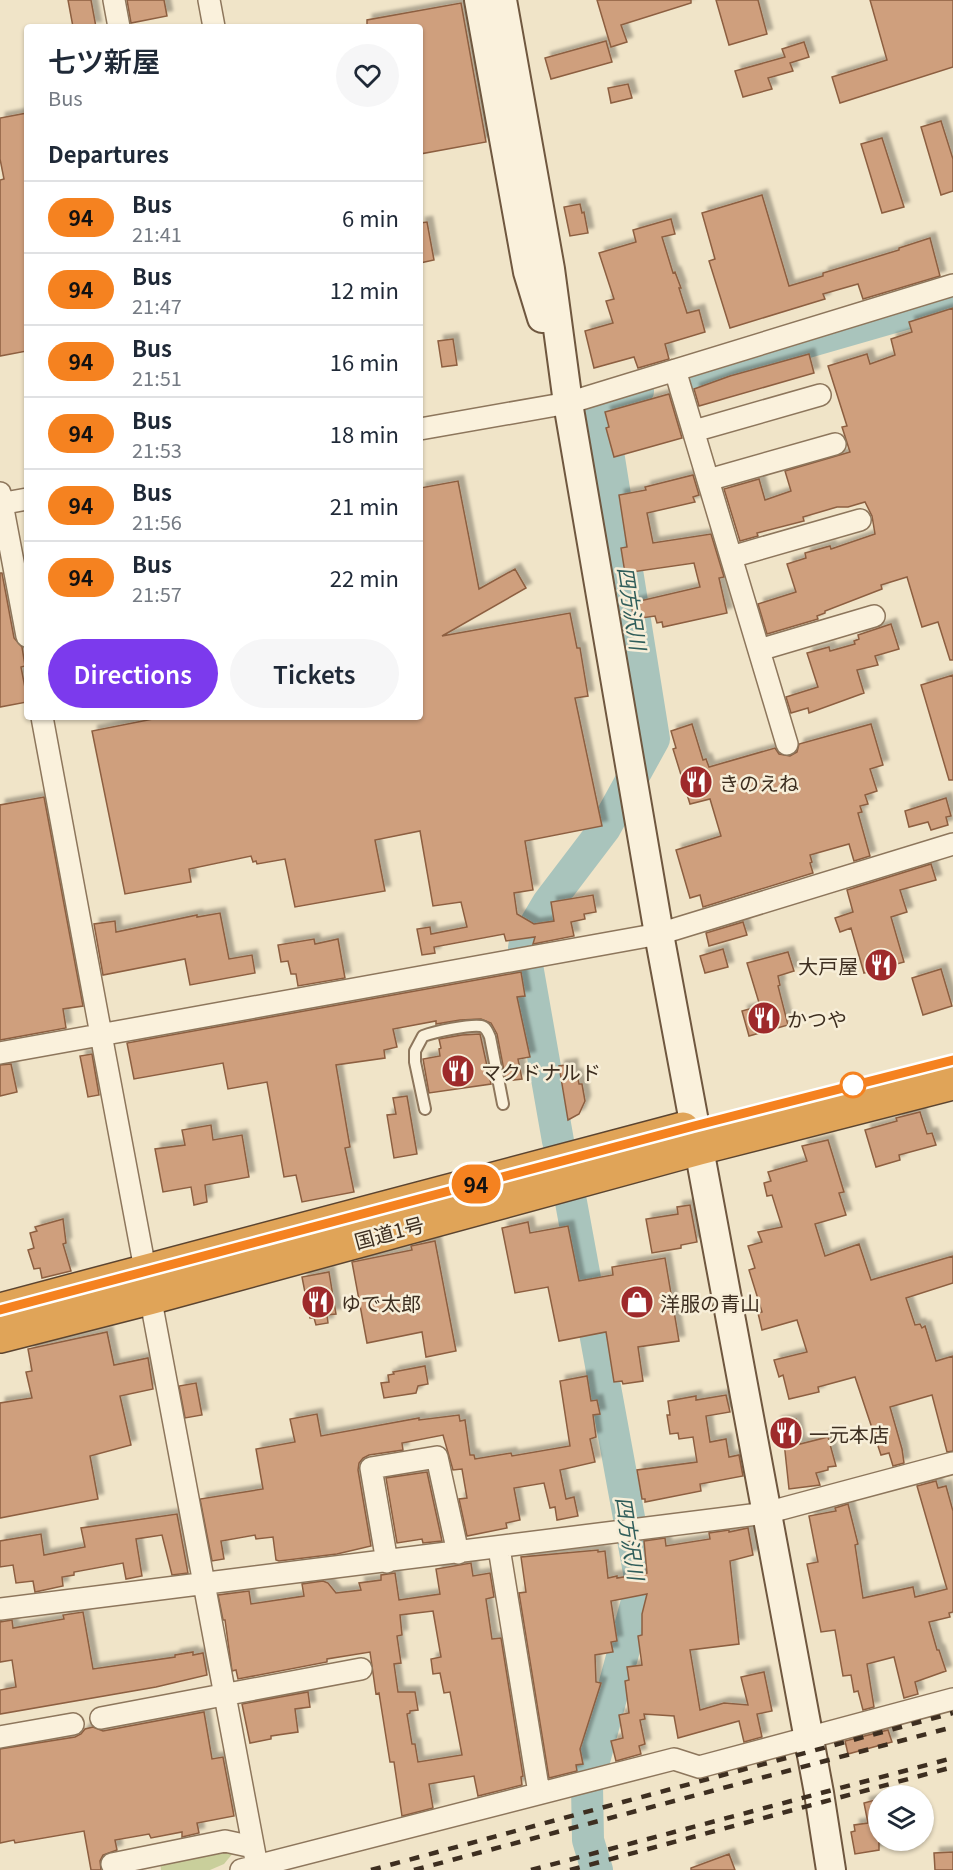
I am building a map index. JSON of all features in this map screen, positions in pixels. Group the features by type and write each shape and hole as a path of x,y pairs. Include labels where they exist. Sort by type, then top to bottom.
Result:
{"highway":[{"name":"国道1号","path":"0,1336 147,1284 696,1137 953,1060"},
{"name":"国道1号","path":"696,1137 953,1083"},
{"name":"国道1号","path":"0,1310 147,1284"}],"street":[{"path":"114,0 118,24"},
{"path":"209,0 213,24"},
{"path":"479,0 528,272 568,403"},
{"path":"502,0 550,269 568,403 659,934 831,1870"},
{"path":"423,428 568,403 953,285"},
{"path":"675,370 787,744"},
{"path":"694,431 820,395"},
{"path":"708,480 835,444"},
{"path":"24,499 1,500 24,620"},
{"path":"731,557 860,520"},
{"path":"759,651 874,616"},
{"path":"43,720 224,1695 250,1861"},
{"path":"0,1053 659,934 953,844"},
{"path":"387,1562 371,1468 437,1457 458,1553"},
{"path":"0,1609 766,1513 953,1463"},
{"path":"499,1548 539,1793"},
{"path":"101,1718 361,1669"},
{"path":"250,1861 674,1759 699,1767 953,1698"},
{"path":"0,1737 73,1724"},
{"path":"112,1864 225,1841 250,1861"}],"lane":[{"path":"425,1108 415,1051 423,1036 435,1032 480,1026 487,1030 490,1037 503,1104"}],"green space":[{"path":"222,1848 233,1853 224,1864 210,1870 161,1870 160,1860"}],"building":[{"path":"68,0 91,0 95,24 72,24"},
{"path":"127,0 164,0 167,16 131,23"},
{"path":"597,0 691,0 691,3 621,25 627,42 611,47"},
{"path":"716,0 758,0 767,34 729,45"},
{"path":"870,0 953,0 953,67 840,103 832,77 887,60"},
{"path":"461,3 486,142 423,153 423,24 367,24 367,20"},
{"path":"606,41 612,62 551,79 545,58"},
{"path":"804,42 809,57 790,63 793,71 768,78 772,89 743,97 735,71 785,57 782,49"},
{"path":"628,84 632,98 611,103 608,88"},
{"path":"24,114 24,352 0,356 0,180 4,179 0,159 0,118"},
{"path":"941,121 953,159 953,191 941,195 921,127"},
{"path":"882,138 904,207 882,213 861,144"},
{"path":"762,195 789,286 930,238 940,276 863,299 858,284 823,294 825,299 730,328 709,261 715,259 702,213"},
{"path":"580,204 588,233 570,236 564,207"},
{"path":"671,219 675,234 662,237 673,273 675,272 681,288 679,288 687,313 699,310 705,332 665,344 669,359 638,368 634,357 594,368 585,331 613,323 606,301 614,299 599,253 636,242 633,230"},
{"path":"427,222 434,260 423,262 423,223"},
{"path":"953,308 953,660 950,660 938,622 922,627 907,577 881,585 882,589 825,611 817,616 818,619 767,634 758,604 796,592 787,564 806,558 805,553 830,546 831,549 875,534 872,516 865,502 848,507 837,507 803,517 804,521 757,533 758,536 740,541 724,489 759,479 765,500 791,491 785,471 850,452 842,427 847,426 828,366 867,354 870,364 895,355 891,339 912,332 909,322"},
{"path":"453,339 457,365 442,367 438,341"},
{"path":"809,354 814,373 699,406 694,389 730,376"},
{"path":"669,394 682,438 614,457 606,428 609,427 605,412"},
{"path":"693,475 699,495 693,497 695,502 647,513 653,543 711,534 724,577 719,578 727,613 663,627 662,622 657,623 655,616 634,619 631,603 700,587 694,563 625,573 621,548 627,547 619,495 646,490 645,487"},
{"path":"458,481 479,589 515,569 526,588 442,636 570,613 577,648 580,648 588,696 575,698 602,826 525,841 533,890 514,893 517,914 534,924 554,921 551,902 593,895 596,912 584,914 585,919 571,922 574,936 533,944 535,937 506,941 504,934 434,947 435,953 422,955 417,929 430,927 431,934 467,927 461,902 433,906 420,831 375,840 385,891 295,907 285,859 257,864 256,861 253,862 251,856 189,869 191,882 125,894 92,731 148,720 423,720 423,487"},
{"path":"0,573 2,573 14,638 22,647 24,703 0,707"},
{"path":"891,624 899,649 875,656 878,665 857,670 864,693 809,713 808,708 791,713 786,697 818,687 807,653 829,647 830,651 855,644 854,641 859,639 858,635"},
{"path":"953,675 953,780 949,780 921,685"},
{"path":"692,724 703,760 706,759 709,767 775,748 779,754 790,756 797,752 799,744 871,724 883,765 870,769 877,791 865,795 868,804 860,806 862,812 858,813 870,856 854,861 849,844 810,855 813,873 703,907 700,895 690,898 676,850 721,836 710,799 690,804 673,749 676,748 671,731"},
{"path":"44,797 83,1006 63,1009 66,1028 0,1040 0,805"},
{"path":"946,798 951,816 946,817 948,825 931,830 928,822 909,827 905,811"},
{"path":"931,864 936,880 900,890 907,912 891,917 904,962 864,973 851,928 840,932 835,918 853,912 847,890"},
{"path":"220,913 229,959 252,955 255,973 190,985 185,959 103,975 94,924 115,921 116,932 197,915 197,917"},
{"path":"743,922 747,935 709,946 706,933"},
{"path":"314,939 315,944 338,939 345,978 298,986 296,974 291,974 288,961 281,962 278,945"},
{"path":"723,949 728,967 705,973 700,956"},
{"path":"788,952 794,971 778,976 780,985 778,986 788,1025 749,1036 742,1011 760,1006 747,963"},
{"path":"941,969 952,1006 923,1015 912,978"},
{"path":"521,972 525,996 517,997 530,1057 518,1059 522,1079 506,1081 497,1034 491,1023 481,1019 436,1024 436,1021 393,1029 397,1047 384,1050 385,1058 336,1065 350,1147 345,1148 354,1192 302,1202 296,1175 284,1177 267,1082 228,1089 223,1063 134,1079 127,1043"},
{"name":"マクドナルド","path":"480,1034 491,1084 429,1093 423,1059 440,1056 439,1039"},
{"path":"92,1054 99,1095 88,1097 80,1056"},
{"path":"11,1064 17,1092 0,1096 0,1065"},
{"path":"572,1064 573,1075 577,1074 579,1084 582,1084 585,1101 579,1114 568,1120 559,1066"},
{"path":"407,1096 417,1154 394,1158 387,1115 396,1114 393,1098"},
{"path":"920,1112 927,1134 932,1133 936,1145 899,1155 900,1160 876,1167 865,1130"},
{"path":"211,1125 213,1140 242,1135 249,1177 205,1185 207,1202 194,1205 191,1187 163,1192 155,1149 185,1145 182,1130"},
{"path":"828,1140 844,1192 839,1193 846,1215 815,1224 825,1256 859,1244 871,1280 953,1256 953,1283 906,1298 915,1325 920,1324 922,1328 925,1326 936,1361 953,1356 953,1451 947,1452 932,1395 890,1407 904,1463 893,1466 889,1453 881,1455 855,1377 818,1387 819,1392 789,1399 783,1375 779,1377 774,1360 807,1352 797,1320 762,1330 758,1313 762,1312 749,1270 755,1268 748,1246 762,1242 758,1232 782,1227 772,1195 767,1196 764,1183 771,1181 768,1172 807,1161 802,1146"},
{"path":"690,1205 697,1242 681,1245 681,1248 652,1253 646,1219 678,1214 677,1207"},
{"path":"63,1219 66,1243 63,1244 71,1271 42,1278 40,1268 34,1269 28,1250 34,1248 30,1233 37,1231 35,1227"},
{"path":"528,1222 530,1233 568,1226 579,1281 613,1275 612,1267 665,1258 679,1341 638,1347 643,1381 623,1384 622,1381 614,1382 606,1332 559,1341 548,1287 515,1293 502,1228"},
{"path":"435,1241 456,1351 426,1357 422,1332 367,1343 352,1262 412,1250 411,1246"},
{"path":"329,1272 336,1314 327,1315 328,1323 316,1325 314,1318 310,1318 302,1277"},
{"path":"107,1332 114,1365 148,1358 153,1389 120,1396 131,1445 90,1456 98,1499 0,1518 0,1403 32,1398 26,1372 32,1371 28,1349"},
{"path":"425,1366 428,1384 418,1386 416,1393 384,1398 381,1383 389,1382 388,1375"},
{"path":"587,1376 591,1401 597,1400 600,1414 593,1415 596,1437 590,1439 595,1462 560,1470 566,1499 574,1497 578,1516 557,1520 555,1507 550,1508 544,1483 514,1488 520,1520 506,1523 507,1528 467,1536 459,1499 467,1498 462,1469 453,1470 443,1435 402,1443 403,1450 369,1455 359,1463 358,1470 371,1546 337,1554 279,1561 276,1560 273,1537 256,1539 255,1535 221,1541 224,1559 212,1561 200,1499 263,1489 256,1449 295,1442 290,1419 317,1414 321,1436 419,1418 419,1420 459,1415 460,1421 465,1420 470,1455 474,1455 475,1459 511,1453 512,1456 570,1446 560,1381"},
{"path":"196,1383 202,1415 185,1418 179,1386"},
{"path":"726,1395 730,1412 706,1416 710,1442 726,1439 729,1457 739,1455 743,1476 700,1484 701,1491 645,1502 645,1499 642,1499 637,1470 697,1462 693,1437 679,1439 678,1433 670,1434 667,1415 670,1415 668,1401 696,1396 696,1400"},
{"path":"796,1419 800,1444 828,1437 836,1466 816,1473 820,1485 789,1489 784,1442 780,1442 776,1422"},
{"path":"427,1472 442,1541 423,1543 422,1539 397,1543 386,1478"},
{"path":"936,1481 938,1488 946,1486 953,1511 953,1612 949,1613 950,1617 929,1622 946,1671 915,1682 918,1694 904,1698 894,1657 867,1664 874,1707 863,1710 858,1691 854,1692 851,1675 843,1676 835,1630 821,1632 807,1564 818,1562 809,1516 836,1511 835,1508 848,1504 858,1544 855,1545 863,1598 913,1587 915,1597 947,1589 917,1486"},
{"path":"177,1514 188,1573 172,1575 162,1535 136,1539 142,1576 126,1579 123,1563 74,1572 74,1575 62,1577 63,1586 35,1592 33,1581 16,1583 13,1565 0,1567 0,1541 41,1534 44,1555 85,1547 81,1528"},
{"path":"748,1528 753,1555 730,1561 739,1644 690,1650 700,1710 724,1703 748,1705 741,1677 764,1672 772,1711 757,1714 762,1737 744,1742 739,1721 678,1738 674,1716 644,1714 645,1719 640,1720 645,1744 639,1746 641,1754 616,1761 611,1741 623,1738 619,1715 629,1713 625,1681 629,1680 627,1667 642,1665 638,1636 642,1635 642,1614 647,1594 611,1601 617,1641 611,1642 613,1652 595,1655 596,1682 601,1683 580,1749 583,1764 576,1765 577,1771 549,1778 519,1593 526,1592 521,1557 605,1551 608,1578 617,1576 617,1578 647,1573 644,1541 665,1538 666,1546 710,1539 709,1533"},
{"path":"471,1563 473,1576 490,1573 494,1597 486,1599 492,1639 501,1638 523,1776 521,1777 522,1785 478,1796 474,1776 429,1784 433,1808 402,1816 394,1762 390,1762 370,1652 238,1679 236,1670 232,1671 225,1620 223,1620 218,1595 249,1591 251,1604 304,1596 302,1584 323,1581 328,1583 336,1593 361,1590 359,1583 381,1580 381,1575 395,1573 399,1600 440,1594 436,1569","holes":["433,1611 441,1657 431,1659 433,1674 440,1673 444,1693 450,1692 462,1755 418,1762 415,1744 412,1744 407,1714 418,1710 415,1692 398,1692 394,1664 401,1663 397,1636 402,1635 400,1615"]},
{"path":"83,1612 93,1669 175,1657 175,1655 193,1652 193,1655 203,1653 207,1675 156,1687 0,1714 0,1690 16,1687 12,1660 0,1662 0,1622 12,1620 13,1628 64,1619 63,1615"},
{"path":"308,1692 310,1707 295,1709 298,1732 271,1736 271,1739 250,1743 242,1704"},
{"path":"204,1712 212,1759 223,1757 234,1816 197,1823 199,1833 182,1837 182,1832 151,1838 149,1834 115,1840 117,1850 103,1855 100,1861 101,1870 91,1870 84,1831 15,1843 14,1840 0,1843 0,1749 75,1737 85,1729 93,1727 103,1731"},
{"path":"888,1730 892,1742 848,1754 845,1741"},
{"path":"868,1802 868,1823 864,1803"},
{"path":"868,1823 868,1851 873,1851 855,1854 851,1832 855,1831 854,1825"},
{"path":"953,1852 953,1870 935,1870 934,1853"},
{"path":"729,1854 735,1870 691,1870 691,1868"}],"waterway":[{"name":"四方沢川","path":"686,377 953,300"},
{"name":"四方沢川","path":"558,1141 524,948 525,942 548,903 605,828 654,739 600,402 638,391"},
{"name":"四方沢川","path":"571,1202 639,1572 640,1590 587,1787 588,1840 597,1870"}],"railway":[{"path":"371,1870 953,1713"},
{"path":"414,1870 953,1727"},
{"path":"531,1870 953,1758"},
{"path":"570,1870 953,1767"}],"bus line":[{"name":"94","path":"0,1310 694,1126 953,1060"}],"place":[{"name":"きのえね","path":"696,782"},
{"name":"大戸屋","path":"881,965"},
{"name":"かつや","path":"764,1018"},
{"name":"マクドナルド","path":"458,1071"},
{"name":"ゆで太郎","path":"318,1302"},
{"name":"洋服の青山","path":"637,1302"},
{"name":"一元本店","path":"786,1433"}]}
